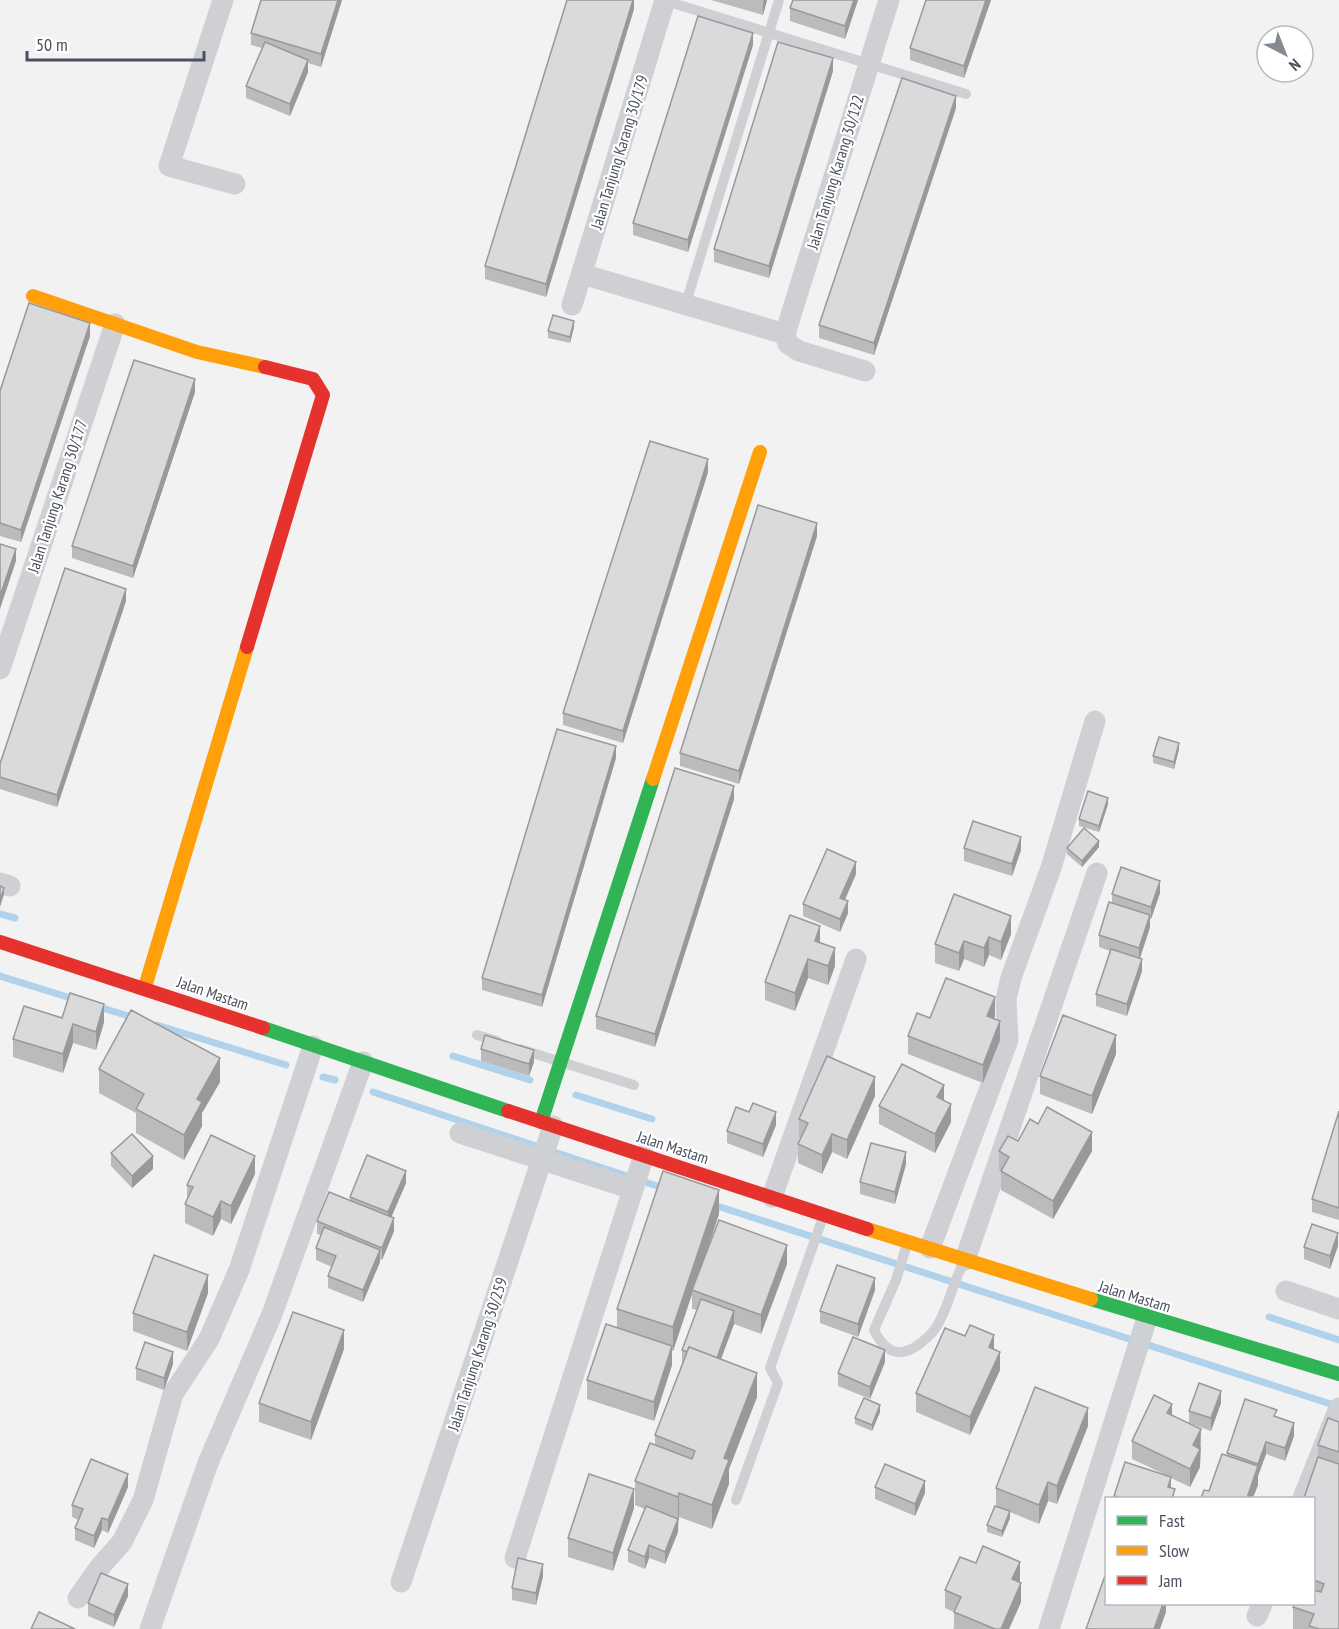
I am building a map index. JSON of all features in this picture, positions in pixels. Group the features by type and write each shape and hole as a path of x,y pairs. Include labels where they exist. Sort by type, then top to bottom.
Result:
{"street":[{"path":"223,0 169,166 235,184"},
{"name":"Jalan Tanjung Karang 30/179","path":"572,304 664,0"},
{"name":"Jalan Tanjung Karang 30/122","path":"786,339 889,0"},
{"path":"582,273 686,303 786,339 799,351 865,371"},
{"path":"33,296 197,352 302,375 313,379 323,395 146,987"},
{"name":"Jalan Tanjung Karang 30/177","path":"0,669 115,324"},
{"path":"547,1124 561,1062 760,452"},
{"path":"930,1248 1008,1040 1006,999 1011,978 1051,868 1095,721"},
{"path":"962,1266 1097,873"},
{"name":"Jalan Mastam","path":"0,942 146,987 643,1159 772,1197 822,1220 930,1248 962,1266 1145,1324 1339,1374"},
{"path":"772,1197 856,959"},
{"path":"78,1598 99,1568 122,1542 143,1500 173,1394 209,1340 239,1270 313,1046"},
{"path":"150,1629 208,1463 272,1314 363,1062"},
{"name":"Jalan Tanjung Karang 30/259","path":"401,1582 542,1160 547,1124"},
{"path":"460,1133 627,1191"},
{"path":"515,1558 627,1191 643,1159"},
{"path":"1286,1291 1339,1309"},
{"path":"1049,1629 1145,1324"},
{"path":"1303,1497 1337,1414"}],"lane":[{"path":"664,0 966,94"},
{"path":"686,303 779,0"},
{"path":"477,1035 634,1085"},
{"path":"736,1500 778,1383 770,1368 822,1220"},
{"path":"907,1241 896,1280 874,1330 885,1347 895,1352 904,1352 914,1348 936,1328 962,1266"}],"building":[{"path":"261,0 338,0 321,54 251,33"},
{"path":"567,0 633,0 546,284 485,266"},
{"path":"793,0 854,0 845,26 790,8"},
{"path":"926,0 986,0 964,66 910,48"},
{"path":"698,16 753,33 688,240 633,223"},
{"path":"265,42 308,60 290,104 246,86"},
{"path":"778,42 833,58 769,266 714,249"},
{"path":"902,78 956,96 874,343 819,325"},
{"path":"29,303 90,323 21,530 0,523 0,391"},
{"path":"553,315 574,321 570,337 548,331"},
{"path":"134,360 195,379 133,566 72,546"},
{"path":"650,441 708,459 623,731 563,713"},
{"path":"758,505 817,523 739,771 680,753"},
{"path":"0,544 16,549 0,596"},
{"path":"65,568 126,589 57,795 0,777 0,764"},
{"path":"557,729 616,746 542,995 482,978"},
{"path":"1159,737 1179,743 1174,762 1153,756"},
{"path":"675,768 734,786 655,1034 596,1016"},
{"path":"1088,791 1108,798 1099,826 1079,819"},
{"path":"973,821 1021,837 1012,864 964,848"},
{"path":"1084,828 1099,841 1082,861 1067,848"},
{"path":"827,849 856,862 840,898 848,901 840,919 803,904"},
{"path":"1121,867 1160,881 1151,907 1112,894"},
{"path":"0,886 4,888 0,900"},
{"path":"954,894 1011,916 1001,942 989,937 984,948 964,941 959,953 935,944"},
{"path":"1109,902 1150,915 1139,948 1099,935"},
{"path":"790,915 820,926 815,941 835,948 828,966 808,959 795,993 765,982"},
{"path":"1111,949 1142,959 1127,1004 1096,994"},
{"path":"946,978 995,997 987,1016 1000,1021 983,1065 908,1036 917,1013 930,1018"},
{"path":"70,993 104,1004 96,1032 73,1024 63,1054 13,1039 24,1006 62,1018"},
{"path":"131,1010 220,1058 197,1099 202,1102 184,1135 136,1109 144,1094 99,1069"},
{"path":"1063,1015 1116,1035 1092,1096 1040,1076"},
{"path":"485,1035 534,1050 529,1064 481,1049"},
{"path":"827,1056 875,1077 847,1140 832,1134 822,1155 798,1144 808,1123 799,1119"},
{"path":"902,1064 944,1085 937,1097 951,1104 935,1134 879,1106"},
{"path":"753,1103 776,1112 763,1144 727,1131 736,1107 749,1112"},
{"path":"1047,1107 1092,1132 1053,1201 1001,1171 1009,1157 999,1151 1008,1136 1018,1141 1030,1119 1038,1124"},
{"path":"1339,1111 1339,1208 1312,1199"},
{"path":"132,1134 153,1156 132,1176 111,1153"},
{"path":"211,1135 255,1156 231,1206 221,1201 213,1217 185,1204 193,1187 187,1185"},
{"path":"871,1143 906,1152 895,1192 860,1182"},
{"path":"367,1155 406,1171 388,1212 350,1197"},
{"path":"663,1171 719,1190 673,1327 617,1309"},
{"path":"329,1192 394,1218 382,1248 317,1221"},
{"path":"719,1220 787,1245 761,1315 692,1290"},
{"path":"1312,1224 1338,1233 1330,1256 1304,1247"},
{"path":"324,1227 380,1250 363,1290 328,1276 336,1256 316,1248"},
{"path":"154,1255 208,1275 187,1332 133,1313"},
{"path":"837,1265 875,1278 858,1324 820,1311"},
{"path":"701,1299 734,1311 717,1358 689,1347 687,1352 682,1350"},
{"path":"293,1312 344,1330 311,1422 259,1403"},
{"path":"606,1324 672,1346 654,1402 587,1380"},
{"path":"970,1325 994,1335 989,1347 1000,1352 970,1417 916,1393 945,1328 965,1336"},
{"path":"853,1337 885,1350 870,1387 838,1373"},
{"path":"145,1342 173,1352 164,1378 136,1368"},
{"path":"689,1347 757,1373 724,1458 729,1460 712,1505 679,1493 678,1497 635,1481 650,1443 692,1459 695,1451 655,1435"},
{"path":"1199,1383 1221,1391 1211,1418 1189,1411"},
{"path":"1035,1387 1088,1408 1057,1486 1048,1482 1039,1505 996,1488"},
{"path":"1154,1395 1172,1404 1167,1413 1201,1429 1193,1445 1200,1449 1190,1469 1132,1441"},
{"path":"864,1398 880,1405 872,1425 855,1418"},
{"path":"1245,1399 1277,1410 1274,1416 1294,1423 1285,1448 1266,1442 1258,1464 1227,1453"},
{"path":"1328,1418 1339,1422 1339,1452 1318,1445"},
{"path":"1222,1454 1258,1466 1247,1497 1201,1497 1204,1490 1209,1491"},
{"path":"1318,1457 1339,1464 1339,1629 1319,1629 1309,1626 1314,1614 1293,1607 1294,1605 1315,1605 1315,1590 1321,1592 1324,1584 1315,1580 1315,1497 1304,1497"},
{"path":"91,1459 128,1474 108,1520 102,1518 94,1536 75,1528 83,1509 72,1505"},
{"path":"1125,1462 1171,1477 1168,1487 1175,1489 1172,1497 1114,1496"},
{"path":"885,1464 925,1481 915,1504 875,1487"},
{"path":"589,1474 634,1489 613,1553 568,1538"},
{"path":"646,1506 678,1519 665,1552 649,1545 645,1557 628,1550"},
{"path":"995,1506 1010,1511 1002,1531 987,1525"},
{"path":"983,1546 1020,1562 1012,1579 1021,1583 1001,1629 995,1629 954,1612 961,1597 945,1590 960,1557 976,1563"},
{"path":"518,1558 543,1564 536,1593 512,1588"},
{"path":"101,1573 128,1584 114,1615 88,1603"},
{"path":"1105,1576 1105,1605 1163,1605 1154,1629 1086,1629"},
{"path":"39,1612 75,1629 31,1629"}],"waterway":[{"path":"0,914 15,918"},
{"path":"0,976 77,1000"},
{"path":"96,1006 135,1018"},
{"path":"157,1025 286,1065"},
{"path":"453,1056 530,1080"},
{"path":"323,1077 335,1080"},
{"path":"373,1092 666,1189"},
{"path":"576,1095 652,1119"},
{"path":"711,1204 1337,1406"},
{"path":"1269,1317 1339,1340"}],"traffic: fast":[{"path":"541,1122 653,779"},
{"path":"263,1028 508,1111"},
{"path":"1091,1299 1339,1374"}],"traffic: slow":[{"path":"33,296 197,352 265,367"},
{"path":"653,779 760,452"},
{"path":"145,987 247,647"},
{"path":"867,1229 1091,1299"}],"traffic: jam":[{"path":"247,647 323,395 313,379 265,367"},
{"path":"0,942 263,1028"},
{"path":"508,1111 867,1229"}]}
